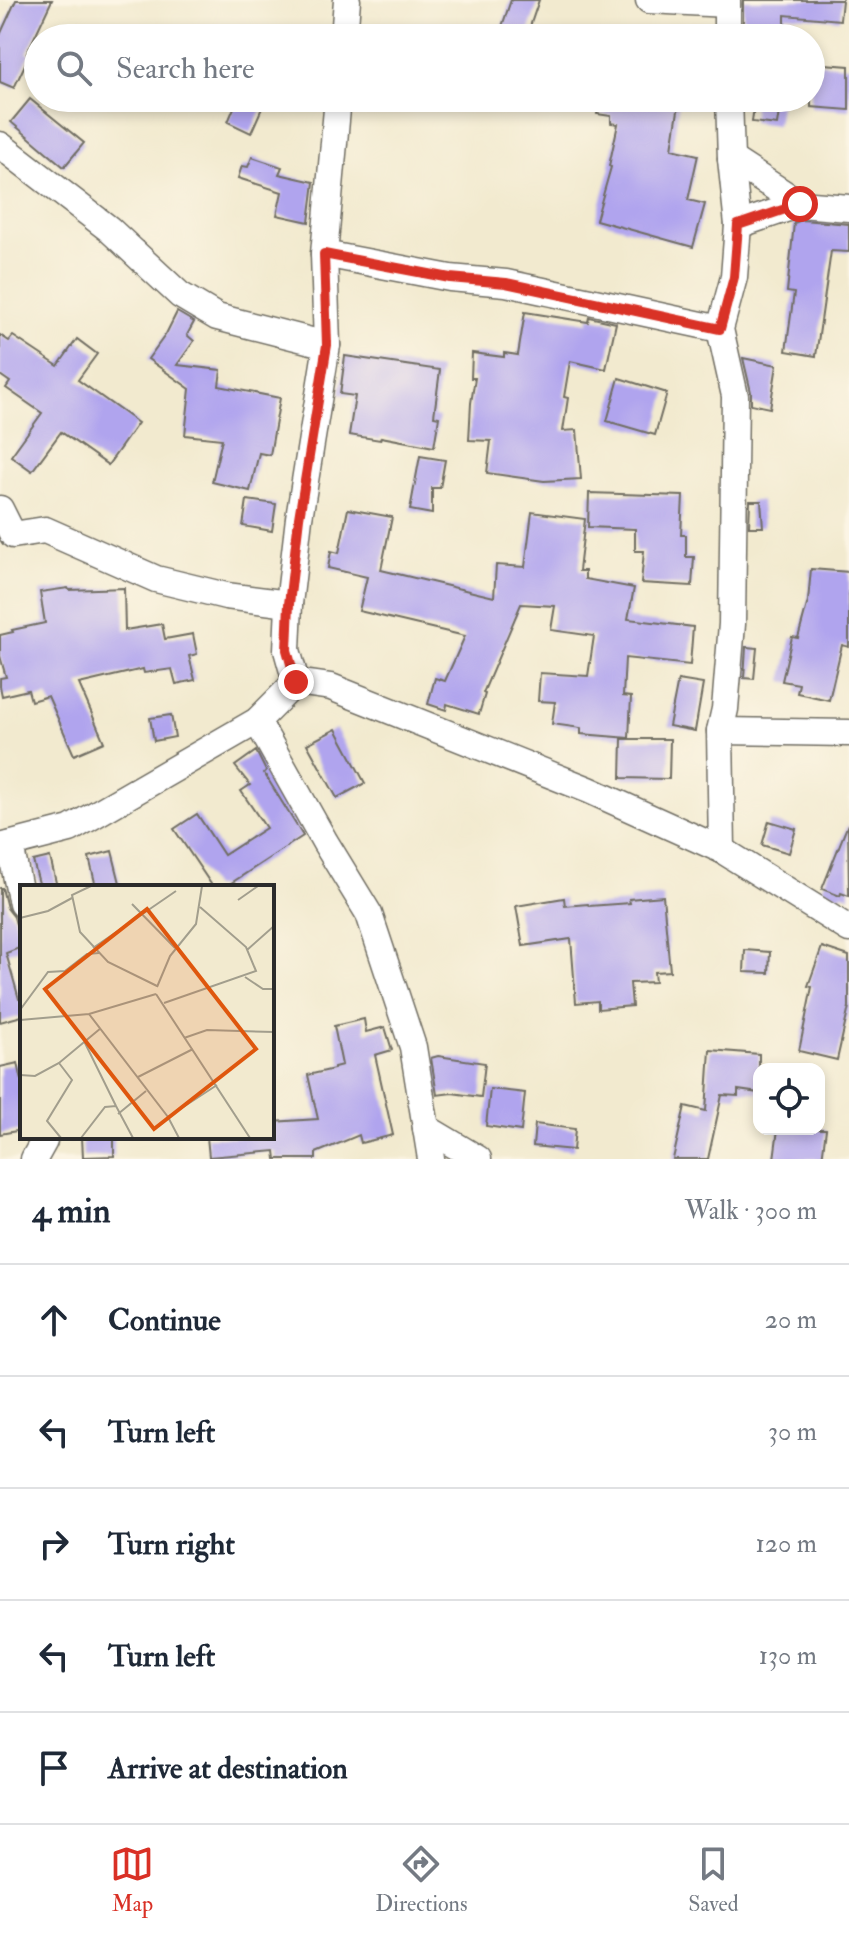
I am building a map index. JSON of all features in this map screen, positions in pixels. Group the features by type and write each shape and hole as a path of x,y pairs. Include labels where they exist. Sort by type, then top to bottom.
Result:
{"street":[{"path":"345,24 347,0"},
{"path":"649,0 727,2 727,24"},
{"path":"296,682 287,650 289,604 299,518 327,345 324,254 337,112"},
{"path":"722,850 720,731 725,709 732,624 735,396 720,329 734,277 738,225 729,112"},
{"path":"0,145 109,229 180,295 217,317 327,345"},
{"path":"731,159 800,204"},
{"path":"738,225 800,204 849,208"},
{"path":"324,254 450,278 506,283 720,329"},
{"path":"0,509 13,535 45,530 156,579 226,596 289,604"},
{"path":"20,897 5,846 70,829 257,721 296,682"},
{"path":"296,682 331,687 589,790 722,850 849,929"},
{"path":"257,721 369,914 413,1047 431,1159"},
{"path":"720,731 849,733"},
{"path":"426,1128 478,1159"},
{"path":"34,1159 44,1139"}],"building":[{"path":"16,0 52,0 41,24 24,24 24,67 14,88 0,82 0,35"},
{"path":"511,0 539,0 531,24 503,24"},
{"path":"743,0 842,0 840,20 785,15 785,24 743,24"},
{"path":"825,64 849,66 849,110 825,108"},
{"path":"24,106 24,112 46,112 84,143 64,167 11,122"},
{"path":"232,112 260,112 251,133 228,122"},
{"path":"678,112 672,149 698,155 688,200 705,204 693,247 596,220 611,167 618,124 611,123 611,116 597,114"},
{"path":"753,112 779,112 777,125 752,122"},
{"path":"252,157 282,167 279,174 314,182 309,222 277,215 282,192 238,178 242,166 248,167"},
{"path":"802,220 849,224 849,252 831,251 816,356 786,351 794,293 787,292 794,223"},
{"path":"177,312 194,322 187,335 194,341 177,365 221,370 219,386 280,398 270,455 259,453 250,491 212,482 222,439 185,435 190,389 148,359"},
{"path":"525,312 588,322 589,317 616,323 606,369 570,361 563,431 577,430 581,479 544,481 487,473 491,441 469,440 475,378 471,378 472,353 504,357 504,353 518,355"},
{"path":"0,335 9,341 13,336 58,366 77,339 97,354 78,380 138,423 108,465 61,432 32,471 11,456 42,413 6,388 10,382 0,375"},
{"path":"345,356 440,370 434,416 439,417 434,447 381,437 380,440 349,435 355,396 340,394"},
{"path":"743,358 777,365 770,408 751,404"},
{"path":"619,378 667,393 655,435 607,421"},
{"path":"420,456 445,460 440,488 432,488 432,514 410,510"},
{"path":"589,493 683,496 681,535 686,535 686,557 694,557 692,586 641,583 644,551 635,551 635,529 588,527"},
{"path":"247,500 276,504 272,531 243,526"},
{"path":"750,501 761,501 763,527 749,527"},
{"path":"348,509 392,517 381,570 494,597 496,565 525,567 532,512 585,519 579,571 585,571 585,579 634,588 628,619 693,627 690,665 625,658 623,696 631,697 629,738 581,734 581,728 552,724 555,702 538,701 540,673 588,676 594,636 551,630 555,606 521,604 483,693 479,714 447,704 446,710 428,704 435,678 445,681 465,636 359,611 367,577 328,568 331,551 339,553"},
{"path":"811,569 849,572 849,647 842,645 829,700 797,693 799,684 782,681 792,637 798,638 808,601"},
{"path":"68,588 124,588 125,630 162,624 165,639 193,634 197,654 189,656 195,680 176,684 172,669 144,673 143,669 79,684 104,742 74,755 48,696 31,701 28,690 2,696 0,686 0,678 6,677 0,656 0,635 45,623 40,592"},
{"path":"746,647 757,648 754,679 744,678"},
{"path":"678,680 703,684 695,731 669,726"},
{"path":"171,715 175,737 154,741 150,718"},
{"path":"336,729 365,783 337,798 307,744"},
{"path":"622,739 670,739 669,779 621,778"},
{"path":"256,751 266,771 264,773 303,836 228,885 212,885 174,829 197,814 224,855 266,828 241,791 250,785 235,766"},
{"path":"769,821 796,829 789,853 762,845"},
{"path":"848,824 849,896 841,893 840,896 822,889"},
{"path":"112,851 120,885 96,885 89,857"},
{"path":"50,857 57,885 39,885 33,861"},
{"path":"2,888 20,940 20,948 6,953 20,999 20,1017 0,1022"},
{"path":"663,896 670,971 654,972 655,982 630,983 632,1006 598,1009 598,1001 576,1003 571,939 523,946 516,906 564,898 565,906 589,906 630,903 629,899"},
{"path":"822,947 849,956 849,1007 837,1060 799,1051 812,987 808,986"},
{"path":"745,950 770,952 769,973 744,972"},
{"path":"364,1019 366,1032 385,1027 392,1050 375,1055 393,1135 361,1143 359,1135 316,1153 316,1159 276,1159 275,1151 209,1157 207,1139 274,1139 274,1122 318,1119 308,1075 342,1065 334,1026"},
{"path":"710,1050 759,1054 759,1063 753,1063 753,1092 738,1090 738,1096 722,1095 708,1159 673,1159 685,1106 706,1111"},
{"path":"438,1056 485,1063 481,1097 452,1093 437,1095 431,1058"},
{"path":"18,1063 20,1130 0,1134 0,1067"},
{"path":"490,1089 525,1093 521,1131 486,1126"},
{"path":"535,1124 575,1129 573,1150 533,1146"},
{"path":"826,1129 822,1159 774,1159 777,1135 825,1135"},
{"path":"82,1139 114,1139 114,1156 83,1157"}],"route":[{"path":"296,682 287,650 289,604 299,518 327,345 324,254 450,278 506,283 720,329 734,277 738,225 800,204"}]}
